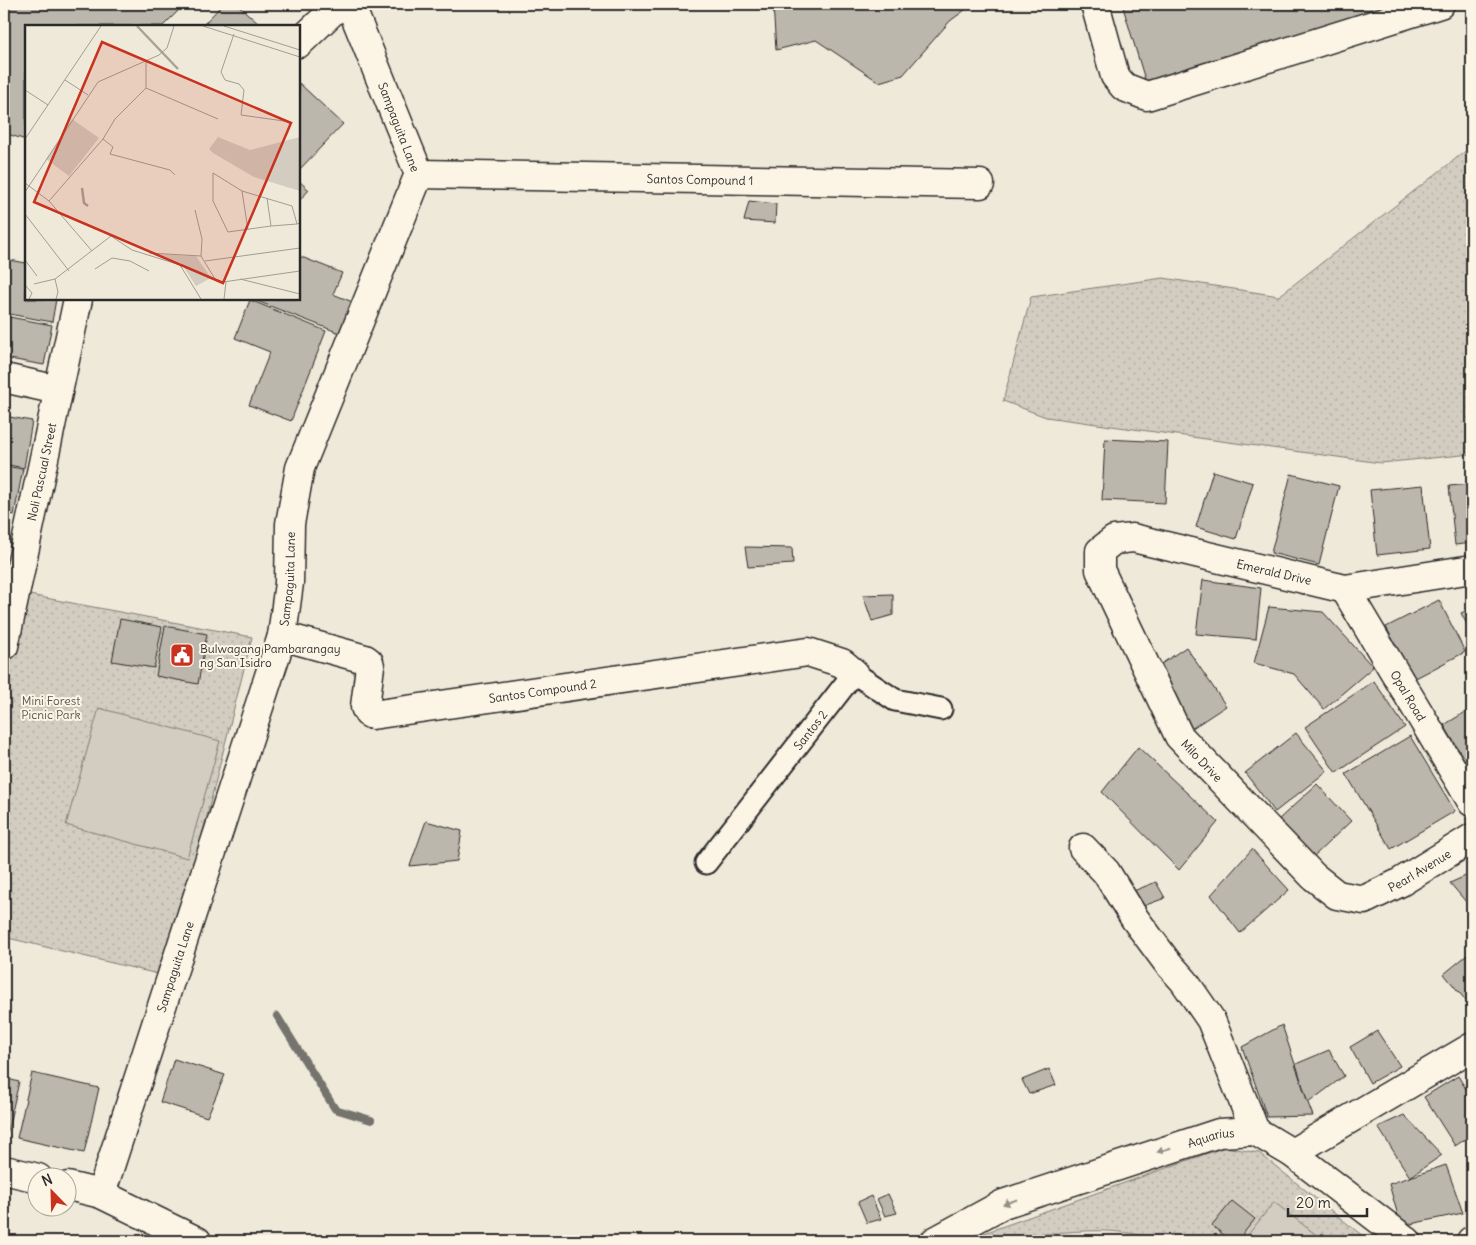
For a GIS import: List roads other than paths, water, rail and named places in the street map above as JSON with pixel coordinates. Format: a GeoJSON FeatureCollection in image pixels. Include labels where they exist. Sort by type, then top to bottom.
{"type":"FeatureCollection","features":[{"type":"Feature","properties":{"kind":"street"},"geometry":{"type":"LineString","coordinates":[[300,42],[340,4]]}},
{"type":"Feature","properties":{"kind":"street","name":"Sampaguita Lane"},"geometry":{"type":"LineString","coordinates":[[101,1194],[282,636],[289,583],[290,524],[300,468],[419,174],[350,4]]}},
{"type":"Feature","properties":{"kind":"street"},"geometry":{"type":"LineString","coordinates":[[1094,4],[1115,76],[1124,87],[1146,96],[1440,4]]}},
{"type":"Feature","properties":{"kind":"street","name":"Santos Compound 1"},"geometry":{"type":"LineString","coordinates":[[419,174],[980,184]]}},
{"type":"Feature","properties":{"kind":"street","name":"Noli Pascual Street"},"geometry":{"type":"LineString","coordinates":[[4,646],[78,300]]}},
{"type":"Feature","properties":{"kind":"street"},"geometry":{"type":"LineString","coordinates":[[4,378],[58,390]]}},
{"type":"Feature","properties":{"kind":"street","name":"Emerald Drive"},"geometry":{"type":"LineString","coordinates":[[1100,570],[1100,551],[1114,540],[1133,538],[1345,589],[1472,570]]}},
{"type":"Feature","properties":{"kind":"street","name":"Milo Drive"},"geometry":{"type":"LineString","coordinates":[[1100,570],[1179,736],[1313,876],[1337,895],[1364,900]]}},
{"type":"Feature","properties":{"kind":"street","name":"Opal Road"},"geometry":{"type":"LineString","coordinates":[[1345,589],[1472,802]]}},
{"type":"Feature","properties":{"kind":"street","name":"Santos Compound 2"},"geometry":{"type":"LineString","coordinates":[[282,636],[369,662],[365,707],[368,713],[372,715],[808,652],[842,663],[854,673]]}},
{"type":"Feature","properties":{"kind":"street"},"geometry":{"type":"LineString","coordinates":[[854,673],[895,700],[941,709]]}},
{"type":"Feature","properties":{"kind":"street","name":"Santos 2"},"geometry":{"type":"LineString","coordinates":[[706,863],[854,673]]}},
{"type":"Feature","properties":{"kind":"street","name":"Pearl Avenue"},"geometry":{"type":"LineString","coordinates":[[1364,900],[1399,883],[1472,838]]}},
{"type":"Feature","properties":{"kind":"street"},"geometry":{"type":"LineString","coordinates":[[1083,848],[1106,872],[1135,919],[1167,962],[1184,981],[1211,1020],[1255,1131],[1292,1153],[1407,1241]]}},
{"type":"Feature","properties":{"kind":"street"},"geometry":{"type":"LineString","coordinates":[[1292,1153],[1472,1047]]}},
{"type":"Feature","properties":{"kind":"street","name":"Aquarius"},"geometry":{"type":"LineString","coordinates":[[935,1241],[1003,1204],[1219,1132],[1255,1131]]}},
{"type":"Feature","properties":{"kind":"street"},"geometry":{"type":"LineString","coordinates":[[4,1170],[28,1176]]}},
{"type":"Feature","properties":{"kind":"street"},"geometry":{"type":"LineString","coordinates":[[78,1188],[101,1194],[197,1241]]}},
{"type":"Feature","properties":{"kind":"waterway"},"geometry":{"type":"LineString","coordinates":[[277,1016],[335,1109],[371,1120]]}},
{"type":"Feature","properties":{"kind":"place","name":"Bulwagang Pambarangay ng San Isidro"},"geometry":{"type":"Point","coordinates":[182,655]}},
{"type":"Feature","properties":{"kind":"park label","name":"Mini Forest Picnic Park"},"geometry":{"type":"Point","coordinates":[51,707]}}]}
